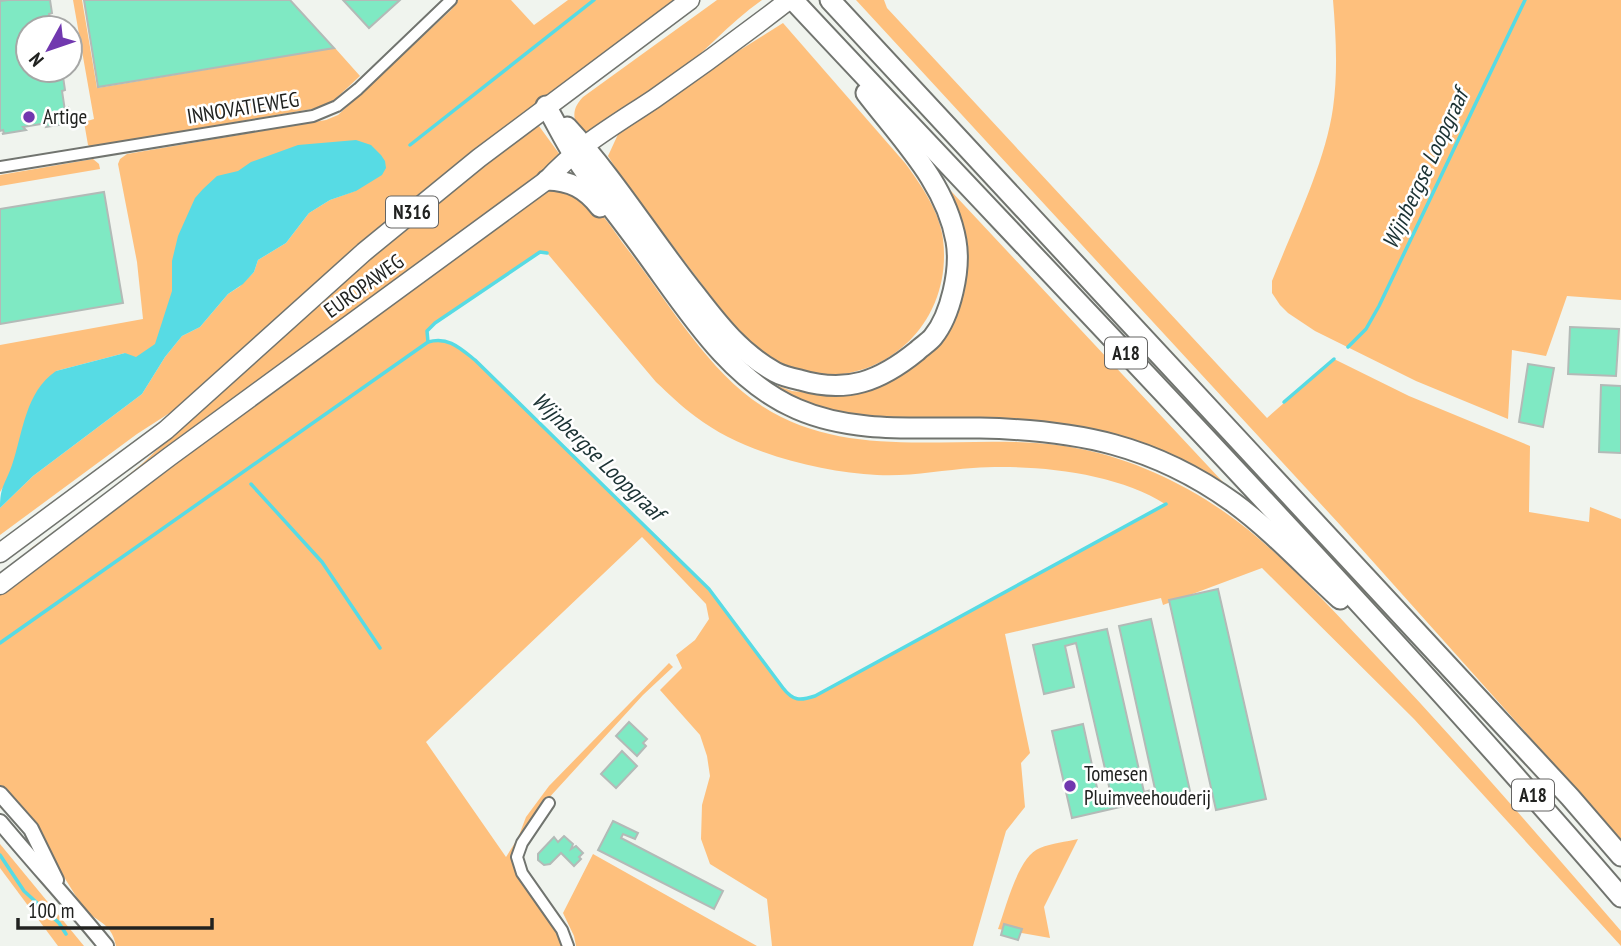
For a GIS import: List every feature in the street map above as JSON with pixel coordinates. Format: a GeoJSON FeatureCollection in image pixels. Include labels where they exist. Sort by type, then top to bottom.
{"type":"FeatureCollection","features":[{"type":"Feature","properties":{"kind":"highway","name":"A18"},"geometry":{"type":"LineString","coordinates":[[830,0],[1570,797],[1621,856]]}},
{"type":"Feature","properties":{"kind":"highway","name":"A18"},"geometry":{"type":"LineString","coordinates":[[547,106],[721,326],[748,355],[778,374],[823,387],[868,381],[902,363],[933,337],[950,305],[957,264],[956,242],[947,208],[932,179],[796,4]]}},
{"type":"Feature","properties":{"kind":"highway","name":"A18"},"geometry":{"type":"LineString","coordinates":[[796,4],[1193,423],[1444,695],[1621,897]]}},
{"type":"Feature","properties":{"kind":"highway","name":"A18"},"geometry":{"type":"LineString","coordinates":[[580,151],[634,238],[696,322],[753,382],[778,400],[798,410],[836,421],[872,427],[1036,430],[1071,434],[1099,440],[1166,463],[1235,504],[1444,695]]}},
{"type":"Feature","properties":{"kind":"highway","name":"A18"},"geometry":{"type":"LineString","coordinates":[[547,180],[564,180],[587,191],[613,223],[634,238]]}},
{"type":"Feature","properties":{"kind":"main road","name":"EUROPAWEG"},"geometry":{"type":"LineString","coordinates":[[0,553],[166,430],[364,251],[547,106],[690,0]]}},
{"type":"Feature","properties":{"kind":"main road","name":"EUROPAWEG"},"geometry":{"type":"LineString","coordinates":[[0,585],[169,457],[547,180],[580,151],[759,23],[796,4]]}},
{"type":"Feature","properties":{"kind":"street","name":"INNOVATIEWEG"},"geometry":{"type":"LineString","coordinates":[[0,167],[313,116],[337,106],[358,89],[451,0]]}},
{"type":"Feature","properties":{"kind":"street"},"geometry":{"type":"LineString","coordinates":[[0,794],[31,829],[62,891]]}},
{"type":"Feature","properties":{"kind":"street"},"geometry":{"type":"LineString","coordinates":[[549,803],[522,842],[517,857],[522,873],[562,930],[568,946]]}},
{"type":"Feature","properties":{"kind":"street"},"geometry":{"type":"LineString","coordinates":[[0,822],[62,891],[106,946]]}},
{"type":"Feature","properties":{"kind":"shaded area"},"geometry":{"type":"Polygon","coordinates":[[[73,0],[82,0],[97,88],[335,48],[360,76],[330,104],[323,107],[91,147],[88,145],[84,122],[94,119],[84,62],[84,14],[75,14],[73,0]]]}},
{"type":"Feature","properties":{"kind":"shaded area"},"geometry":{"type":"Polygon","coordinates":[[[458,0],[511,0],[534,25],[568,0],[677,0],[555,89],[461,163],[291,306],[182,405],[137,434],[0,535],[0,508],[33,476],[142,394],[182,336],[200,327],[228,294],[254,272],[258,260],[286,243],[309,213],[330,200],[355,191],[385,161],[181,300],[144,373],[125,353],[56,371],[26,452],[0,492],[0,345],[143,319],[137,262],[118,164],[120,159],[127,154],[326,120],[338,115],[451,10],[458,0]]]}},
{"type":"Feature","properties":{"kind":"shaded area"},"geometry":{"type":"Polygon","coordinates":[[[717,0],[762,0],[659,88],[587,134],[578,126],[574,117],[576,107],[583,97],[717,0]]]}},
{"type":"Feature","properties":{"kind":"shaded area"},"geometry":{"type":"Polygon","coordinates":[[[856,0],[884,0],[887,8],[1267,418],[1334,359],[1409,396],[1530,446],[1529,512],[1589,522],[1590,507],[1621,519],[1621,839],[1342,527],[856,0]]]}},
{"type":"Feature","properties":{"kind":"shaded area"},"geometry":{"type":"Polygon","coordinates":[[[1333,0],[1621,0],[1621,300],[1567,296],[1546,356],[1512,350],[1508,419],[1416,381],[1315,331],[1288,313],[1272,293],[1272,281],[1307,196],[1329,129],[1336,68],[1333,0]]]}},
{"type":"Feature","properties":{"kind":"shaded area"},"geometry":{"type":"Polygon","coordinates":[[[783,23],[905,163],[934,209],[943,239],[943,271],[936,301],[922,326],[902,347],[878,363],[851,373],[821,375],[789,370],[755,349],[738,332],[623,180],[608,156],[620,130],[689,82],[783,23]]]}},
{"type":"Feature","properties":{"kind":"shaded area"},"geometry":{"type":"Polygon","coordinates":[[[539,126],[563,159],[33,552],[30,549],[143,463],[261,351],[441,197],[521,136],[539,126]]]}},
{"type":"Feature","properties":{"kind":"shaded area"},"geometry":{"type":"Polygon","coordinates":[[[93,159],[100,169],[0,186],[0,175],[93,159]]]}},
{"type":"Feature","properties":{"kind":"shaded area"},"geometry":{"type":"Polygon","coordinates":[[[936,175],[1250,511],[1142,449],[826,413],[759,379],[792,391],[820,394],[840,393],[894,376],[960,288],[936,175]]]}},
{"type":"Feature","properties":{"kind":"shaded area"},"geometry":{"type":"Polygon","coordinates":[[[568,189],[590,203],[604,217],[688,332],[723,373],[762,406],[799,425],[837,436],[877,441],[1041,443],[1081,449],[1155,473],[1190,490],[1223,511],[1296,573],[1428,712],[1621,931],[1621,946],[1414,719],[1262,568],[1163,605],[1161,598],[1005,634],[1030,753],[1021,763],[1025,807],[1006,831],[973,946],[772,946],[767,899],[710,864],[701,839],[702,805],[710,776],[707,756],[700,735],[660,690],[682,668],[676,655],[695,640],[709,619],[706,604],[642,537],[426,742],[506,857],[518,838],[526,817],[549,786],[669,663],[673,667],[643,695],[536,812],[519,841],[519,866],[566,946],[116,946],[106,926],[82,906],[33,827],[0,785],[0,594],[537,197],[552,190],[568,189]],[[540,253],[435,323],[427,331],[428,341],[448,342],[475,360],[709,589],[783,688],[794,698],[815,696],[1165,504],[1122,484],[1072,472],[996,467],[901,475],[855,473],[807,465],[736,441],[691,413],[656,382],[547,253],[540,253]]]}},
{"type":"Feature","properties":{"kind":"shaded area"},"geometry":{"type":"Polygon","coordinates":[[[1078,839],[1044,907],[1050,938],[998,929],[1019,872],[1032,853],[1045,846],[1078,839]]]}},
{"type":"Feature","properties":{"kind":"shaded area"},"geometry":{"type":"Polygon","coordinates":[[[0,844],[84,946],[58,946],[0,868],[0,844]]]}},
{"type":"Feature","properties":{"kind":"shaded area"},"geometry":{"type":"Polygon","coordinates":[[[593,854],[757,946],[576,946],[563,913],[593,854]]]}},
{"type":"Feature","properties":{"kind":"water"},"geometry":{"type":"Polygon","coordinates":[[[356,140],[371,145],[381,155],[386,168],[382,175],[356,191],[330,200],[309,213],[286,243],[258,260],[254,272],[228,294],[200,327],[182,336],[142,394],[33,476],[0,508],[2,490],[26,414],[46,380],[56,371],[125,353],[136,357],[155,344],[172,291],[172,261],[178,236],[195,198],[203,189],[217,176],[238,171],[251,162],[298,145],[356,140]]]}},
{"type":"Feature","properties":{"kind":"building"},"geometry":{"type":"Polygon","coordinates":[[[50,0],[52,13],[14,14],[14,84],[64,84],[65,90],[62,91],[65,111],[68,108],[71,123],[46,127],[47,123],[2,134],[3,130],[0,131],[0,1],[50,0]]]}},
{"type":"Feature","properties":{"kind":"building"},"geometry":{"type":"Polygon","coordinates":[[[84,0],[290,0],[334,48],[98,87],[84,0]]]}},
{"type":"Feature","properties":{"kind":"building"},"geometry":{"type":"Polygon","coordinates":[[[343,0],[400,0],[369,28],[343,0]]]}},
{"type":"Feature","properties":{"kind":"building"},"geometry":{"type":"Polygon","coordinates":[[[104,192],[123,303],[0,324],[0,209],[104,192]]]}},
{"type":"Feature","properties":{"kind":"building"},"geometry":{"type":"Polygon","coordinates":[[[1570,327],[1619,329],[1616,376],[1568,374],[1570,327]]]}},
{"type":"Feature","properties":{"kind":"building"},"geometry":{"type":"Polygon","coordinates":[[[1528,364],[1554,368],[1543,427],[1519,422],[1528,364]]]}},
{"type":"Feature","properties":{"kind":"building"},"geometry":{"type":"Polygon","coordinates":[[[1601,385],[1621,386],[1621,453],[1599,452],[1601,385]]]}},
{"type":"Feature","properties":{"kind":"building"},"geometry":{"type":"Polygon","coordinates":[[[1218,589],[1266,799],[1216,810],[1169,600],[1218,589]]]}},
{"type":"Feature","properties":{"kind":"building"},"geometry":{"type":"Polygon","coordinates":[[[1151,619],[1190,791],[1072,818],[1052,731],[1083,724],[1099,797],[1111,795],[1076,643],[1065,646],[1074,687],[1044,694],[1033,645],[1107,629],[1144,792],[1155,789],[1119,626],[1151,619]]]}},
{"type":"Feature","properties":{"kind":"building"},"geometry":{"type":"Polygon","coordinates":[[[629,722],[647,739],[643,743],[646,746],[637,756],[616,736],[629,722]]]}},
{"type":"Feature","properties":{"kind":"building"},"geometry":{"type":"Polygon","coordinates":[[[622,751],[637,766],[616,788],[601,774],[622,751]]]}},
{"type":"Feature","properties":{"kind":"building"},"geometry":{"type":"Polygon","coordinates":[[[613,821],[638,833],[635,839],[623,834],[621,838],[723,891],[714,909],[598,850],[613,821]]]}},
{"type":"Feature","properties":{"kind":"building"},"geometry":{"type":"Polygon","coordinates":[[[564,836],[573,844],[571,849],[576,846],[583,853],[574,866],[561,853],[550,864],[544,865],[538,860],[538,854],[554,837],[558,842],[564,836]]]}},
{"type":"Feature","properties":{"kind":"building"},"geometry":{"type":"Polygon","coordinates":[[[1004,924],[1022,929],[1018,940],[1001,935],[1004,924]]]}},
{"type":"Feature","properties":{"kind":"waterway"},"geometry":{"type":"LineString","coordinates":[[410,145],[594,0]]}},
{"type":"Feature","properties":{"kind":"waterway","name":"Wijnbergse Loopgraaf"},"geometry":{"type":"LineString","coordinates":[[1348,347],[1366,329],[1379,306],[1525,0]]}},
{"type":"Feature","properties":{"kind":"waterway"},"geometry":{"type":"LineString","coordinates":[[428,342],[427,331],[435,323],[540,252],[547,253]]}},
{"type":"Feature","properties":{"kind":"waterway","name":"Wijnbergse Loopgraaf"},"geometry":{"type":"LineString","coordinates":[[0,643],[428,342],[435,341],[453,344],[475,360],[709,589],[783,688],[797,699],[815,696],[1166,504]]}},
{"type":"Feature","properties":{"kind":"waterway","name":"Wijnbergse Loopgraaf"},"geometry":{"type":"LineString","coordinates":[[1284,402],[1334,359]]}},
{"type":"Feature","properties":{"kind":"waterway"},"geometry":{"type":"LineString","coordinates":[[251,484],[322,562],[380,648]]}},
{"type":"Feature","properties":{"kind":"waterway"},"geometry":{"type":"LineString","coordinates":[[0,855],[24,891],[59,923],[66,934]]}},
{"type":"Feature","properties":{"kind":"place","name":"Artige"},"geometry":{"type":"Point","coordinates":[29,117]}},
{"type":"Feature","properties":{"kind":"place","name":"Tomesen Pluimveehouderij"},"geometry":{"type":"Point","coordinates":[1070,786]}}]}
